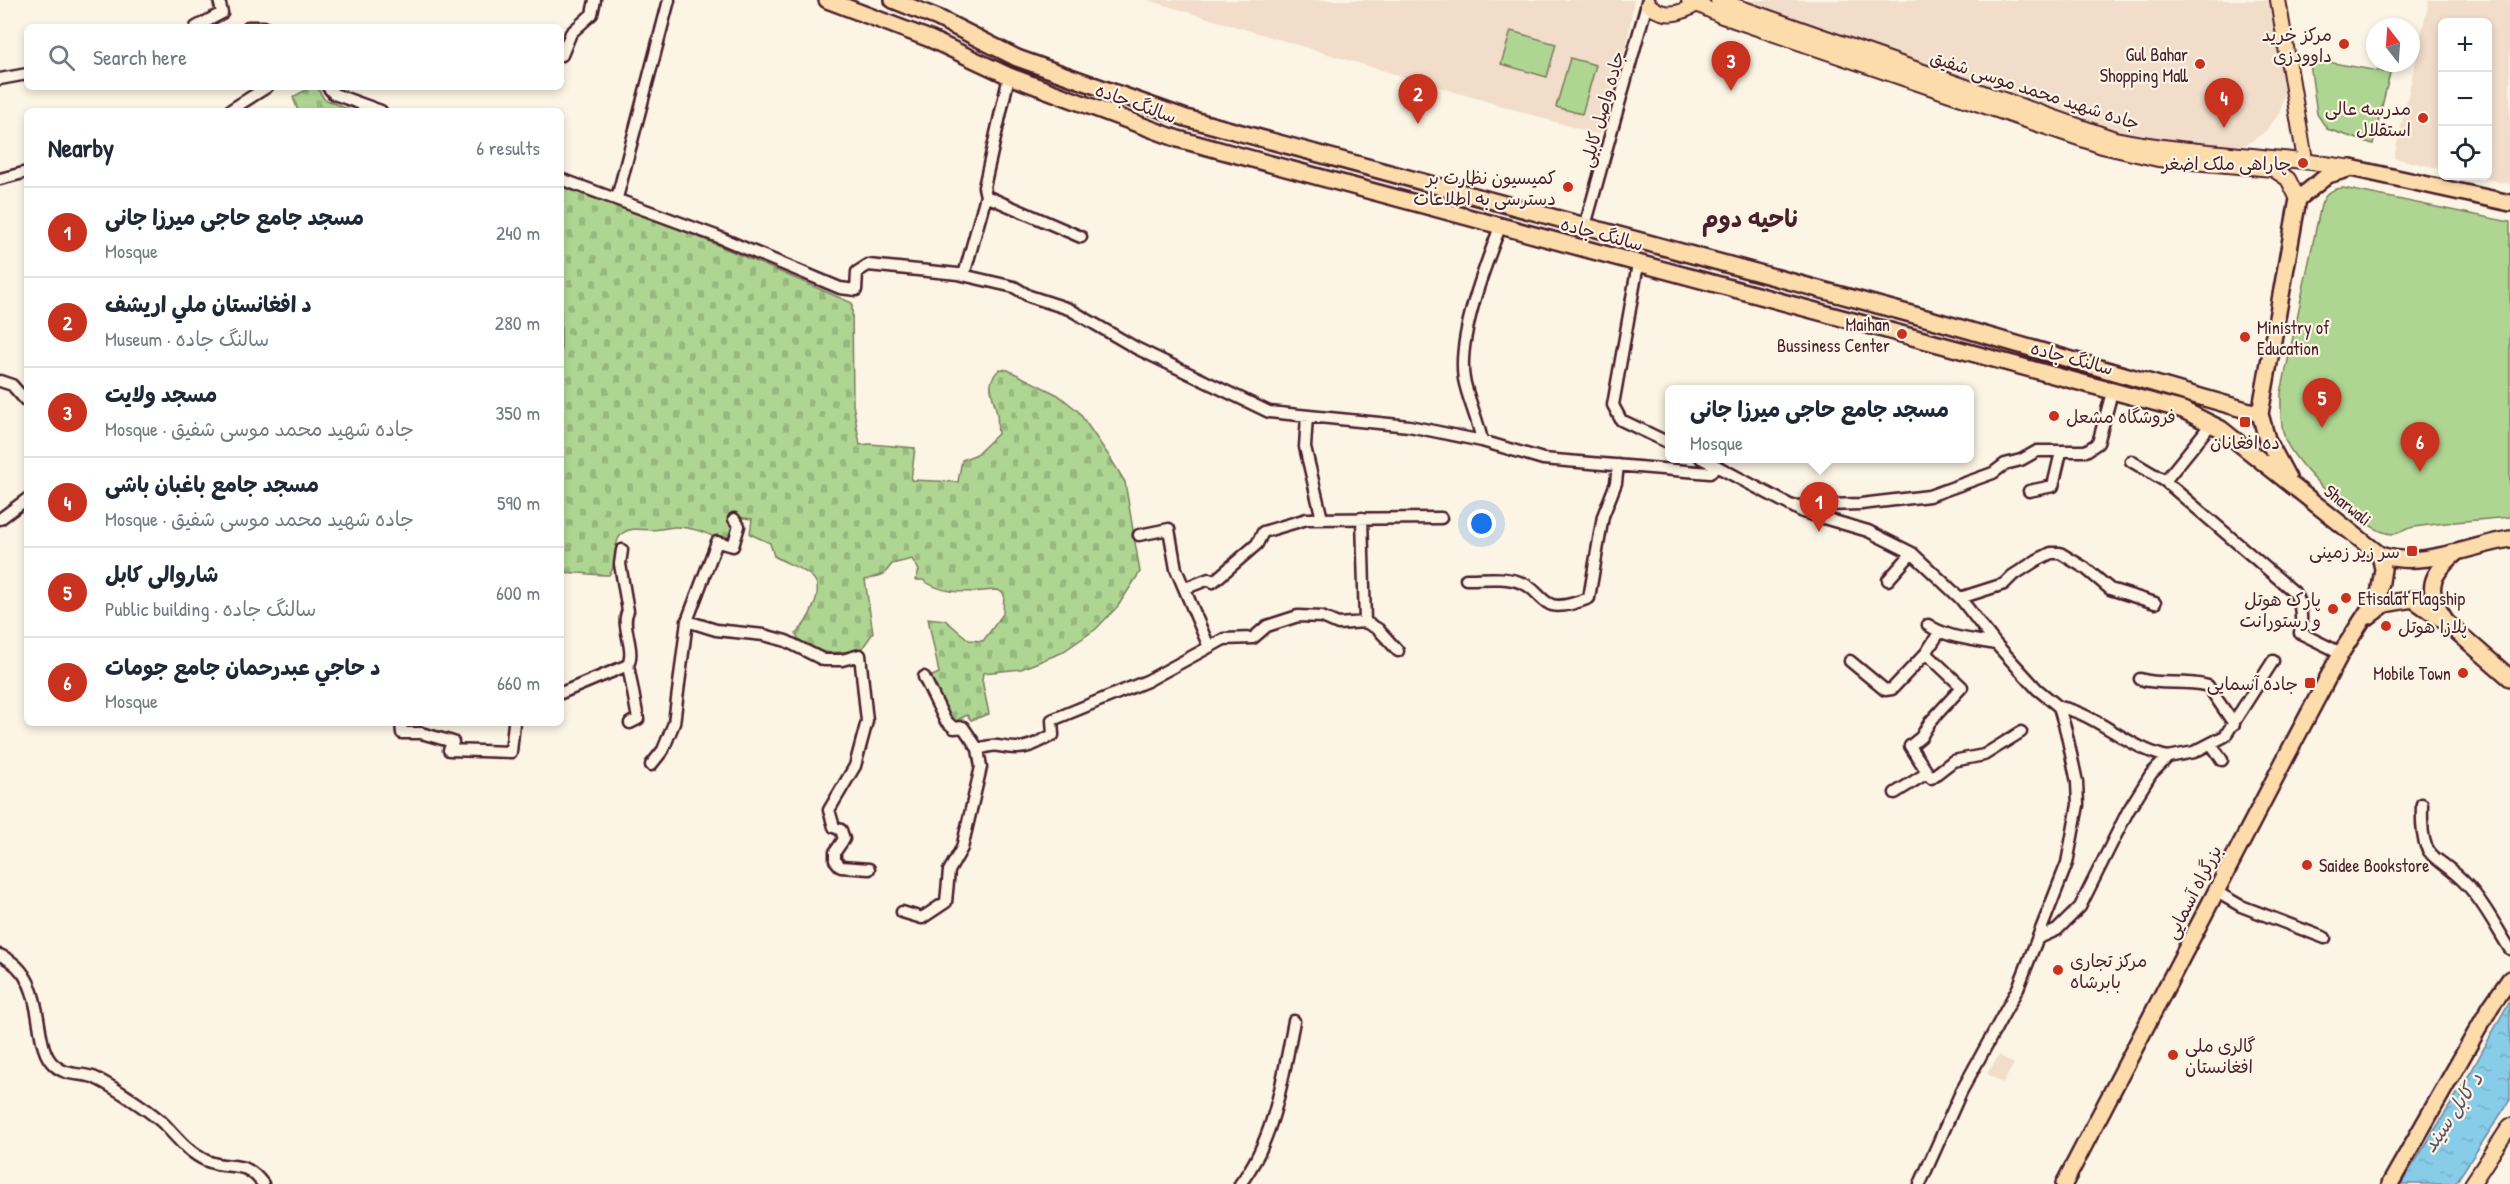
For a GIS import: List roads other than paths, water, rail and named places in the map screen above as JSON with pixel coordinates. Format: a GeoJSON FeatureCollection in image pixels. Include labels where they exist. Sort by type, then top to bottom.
{"type":"FeatureCollection","features":[{"type":"Feature","properties":{"kind":"highway","name":"سالنگ جاده"},"geometry":{"type":"LineString","coordinates":[[827,0],[930,39],[1009,76],[1178,139],[1784,305],[2113,389],[2183,410],[2212,423],[2292,486]]}},
{"type":"Feature","properties":{"kind":"highway","name":"سالنگ جاده"},"geometry":{"type":"LineString","coordinates":[[893,0],[938,18],[1028,62],[1186,118],[2076,359],[2260,414]]}},
{"type":"Feature","properties":{"kind":"highway"},"geometry":{"type":"LineString","coordinates":[[1333,182],[1339,159]]}},
{"type":"Feature","properties":{"kind":"highway"},"geometry":{"type":"LineString","coordinates":[[2292,486],[2267,439],[2260,414],[2298,200],[2328,175],[2352,168],[2510,202]]}},
{"type":"Feature","properties":{"kind":"highway","name":"Sharwali"},"geometry":{"type":"LineString","coordinates":[[2292,486],[2380,555]]}},
{"type":"Feature","properties":{"kind":"highway"},"geometry":{"type":"LineString","coordinates":[[2363,621],[2379,594],[2383,569],[2380,555],[2406,560],[2510,539]]}},
{"type":"Feature","properties":{"kind":"highway"},"geometry":{"type":"LineString","coordinates":[[2447,623],[2434,602],[2431,592],[2435,576],[2443,564],[2458,551]]}},
{"type":"Feature","properties":{"kind":"highway"},"geometry":{"type":"LineString","coordinates":[[2363,621],[2385,604],[2413,599],[2447,623],[2510,678]]}},
{"type":"Feature","properties":{"kind":"highway","name":"بزرگراه آسمایی"},"geometry":{"type":"LineString","coordinates":[[2068,1181],[2215,891],[2341,653],[2363,621]]}},
{"type":"Feature","properties":{"kind":"highway"},"geometry":{"type":"LineString","coordinates":[[2390,1184],[2471,1040],[2510,979]]}},
{"type":"Feature","properties":{"kind":"main road","name":"جاده شهید محمد موسی شفیق"},"geometry":{"type":"LineString","coordinates":[[1718,0],[2115,139],[2145,145],[2305,160],[2352,168]]}},
{"type":"Feature","properties":{"kind":"main road"},"geometry":{"type":"LineString","coordinates":[[2278,0],[2305,160]]}},
{"type":"Feature","properties":{"kind":"main road"},"geometry":{"type":"LineString","coordinates":[[1648,2],[1655,11],[1672,15],[1692,3]]}},
{"type":"Feature","properties":{"kind":"main road","name":"جاده شهید محمد موسی شفیق"},"geometry":{"type":"LineString","coordinates":[[1692,3],[2102,146],[2158,159],[2273,169],[2288,179],[2298,200]]}},
{"type":"Feature","properties":{"kind":"main road"},"geometry":{"type":"LineString","coordinates":[[2472,1184],[2510,1126]]}},
{"type":"Feature","properties":{"kind":"street"},"geometry":{"type":"LineString","coordinates":[[202,24],[222,13],[219,0]]}},
{"type":"Feature","properties":{"kind":"street"},"geometry":{"type":"LineString","coordinates":[[564,50],[571,33],[592,15],[595,0]]}},
{"type":"Feature","properties":{"kind":"street"},"geometry":{"type":"LineString","coordinates":[[617,198],[669,0]]}},
{"type":"Feature","properties":{"kind":"street","name":"جاده واصل کابلی"},"geometry":{"type":"LineString","coordinates":[[1585,226],[1648,2]]}},
{"type":"Feature","properties":{"kind":"street"},"geometry":{"type":"LineString","coordinates":[[0,79],[24,75]]}},
{"type":"Feature","properties":{"kind":"street"},"geometry":{"type":"LineString","coordinates":[[564,180],[617,198],[840,288],[856,290],[857,272],[868,265],[964,275],[986,196],[984,187],[1009,76]]}},
{"type":"Feature","properties":{"kind":"street"},"geometry":{"type":"LineString","coordinates":[[244,107],[264,90]]}},
{"type":"Feature","properties":{"kind":"street"},"geometry":{"type":"LineString","coordinates":[[331,90],[373,108]]}},
{"type":"Feature","properties":{"kind":"street"},"geometry":{"type":"LineString","coordinates":[[0,179],[24,174]]}},
{"type":"Feature","properties":{"kind":"street"},"geometry":{"type":"LineString","coordinates":[[986,196],[1081,237]]}},
{"type":"Feature","properties":{"kind":"street"},"geometry":{"type":"LineString","coordinates":[[1482,441],[1478,419],[1464,377],[1465,344],[1476,294],[1500,227]]}},
{"type":"Feature","properties":{"kind":"street"},"geometry":{"type":"LineString","coordinates":[[1638,264],[1612,405],[1621,420],[1665,441]]}},
{"type":"Feature","properties":{"kind":"street"},"geometry":{"type":"LineString","coordinates":[[958,274],[1014,287],[1029,296],[1069,309],[1136,348],[1269,412],[1409,426],[1482,441],[1543,459],[1710,473],[1718,466]]}},
{"type":"Feature","properties":{"kind":"street"},"geometry":{"type":"LineString","coordinates":[[0,381],[12,385],[24,399]]}},
{"type":"Feature","properties":{"kind":"street"},"geometry":{"type":"LineString","coordinates":[[1791,506],[1861,504],[1929,496],[1993,472],[2005,464],[2022,460],[2037,451],[2086,451],[2095,446],[2109,411],[2113,389]]}},
{"type":"Feature","properties":{"kind":"street"},"geometry":{"type":"LineString","coordinates":[[1307,416],[1305,447],[1322,519]]}},
{"type":"Feature","properties":{"kind":"street"},"geometry":{"type":"LineString","coordinates":[[2165,480],[2212,423]]}},
{"type":"Feature","properties":{"kind":"street"},"geometry":{"type":"LineString","coordinates":[[2029,491],[2053,486],[2061,452]]}},
{"type":"Feature","properties":{"kind":"street"},"geometry":{"type":"LineString","coordinates":[[2131,460],[2165,480],[2294,592],[2300,602],[2302,619],[2300,633],[2341,653]]}},
{"type":"Feature","properties":{"kind":"street"},"geometry":{"type":"LineString","coordinates":[[1711,463],[1791,506],[1823,519],[1868,531],[1912,553],[1960,598],[1996,644],[2037,689],[2059,707],[2076,710],[2133,745],[2168,757],[2194,752],[2212,745],[2225,736],[2234,724],[2273,661]]}},
{"type":"Feature","properties":{"kind":"street"},"geometry":{"type":"LineString","coordinates":[[1466,579],[1501,579],[1520,582],[1533,588],[1546,603],[1553,605],[1588,598],[1603,516],[1616,483],[1618,465]]}},
{"type":"Feature","properties":{"kind":"street"},"geometry":{"type":"LineString","coordinates":[[0,519],[24,501]]}},
{"type":"Feature","properties":{"kind":"street"},"geometry":{"type":"LineString","coordinates":[[1362,518],[1365,622]]}},
{"type":"Feature","properties":{"kind":"street"},"geometry":{"type":"LineString","coordinates":[[1186,588],[1209,579],[1213,582],[1257,544],[1263,532],[1307,519],[1441,518]]}},
{"type":"Feature","properties":{"kind":"street"},"geometry":{"type":"LineString","coordinates":[[651,765],[663,750],[674,723],[687,621],[717,542],[733,546],[739,526],[734,519]]}},
{"type":"Feature","properties":{"kind":"street"},"geometry":{"type":"LineString","coordinates":[[1139,535],[1169,529],[1176,569],[1186,588],[1209,647]]}},
{"type":"Feature","properties":{"kind":"street"},"geometry":{"type":"LineString","coordinates":[[622,550],[620,564],[628,610],[625,616],[630,639],[628,665],[638,719],[630,723]]}},
{"type":"Feature","properties":{"kind":"street"},"geometry":{"type":"LineString","coordinates":[[1888,580],[1912,553]]}},
{"type":"Feature","properties":{"kind":"street"},"geometry":{"type":"LineString","coordinates":[[1960,598],[2004,584],[2037,560],[2051,553],[2060,553],[2085,568],[2110,589],[2155,603]]}},
{"type":"Feature","properties":{"kind":"street"},"geometry":{"type":"LineString","coordinates":[[978,749],[996,743],[1018,749],[1034,744],[1053,735],[1052,720],[1147,681],[1224,639],[1253,638],[1268,626],[1298,616],[1322,616],[1338,624],[1365,622],[1378,629],[1398,651]]}},
{"type":"Feature","properties":{"kind":"street"},"geometry":{"type":"LineString","coordinates":[[687,621],[717,630],[764,635],[786,641],[824,660],[842,660],[860,655],[867,721],[855,766],[829,810],[834,827],[841,830],[844,839],[835,852],[835,860],[841,867],[869,869]]}},
{"type":"Feature","properties":{"kind":"street"},"geometry":{"type":"LineString","coordinates":[[1928,625],[1939,633],[1996,644]]}},
{"type":"Feature","properties":{"kind":"street"},"geometry":{"type":"LineString","coordinates":[[1850,661],[1888,690],[1892,689],[1926,653],[1939,633]]}},
{"type":"Feature","properties":{"kind":"street"},"geometry":{"type":"LineString","coordinates":[[1926,653],[1962,687],[1930,722],[1921,737],[1910,746],[1927,773],[1933,778],[1953,760],[1984,755],[2021,732]]}},
{"type":"Feature","properties":{"kind":"street"},"geometry":{"type":"LineString","coordinates":[[564,692],[628,665]]}},
{"type":"Feature","properties":{"kind":"street"},"geometry":{"type":"LineString","coordinates":[[902,912],[922,918],[946,902],[948,872],[962,848],[981,767],[978,749],[963,727],[954,728],[945,720],[924,677]]}},
{"type":"Feature","properties":{"kind":"street"},"geometry":{"type":"LineString","coordinates":[[2140,679],[2158,684],[2186,680],[2208,686],[2234,724]]}},
{"type":"Feature","properties":{"kind":"street"},"geometry":{"type":"LineString","coordinates":[[1920,1184],[1961,1092],[2018,988],[2067,862],[2078,805],[2077,782],[2059,707]]}},
{"type":"Feature","properties":{"kind":"street"},"geometry":{"type":"LineString","coordinates":[[401,726],[402,733],[421,733],[453,742],[449,750],[511,752],[514,726]]}},
{"type":"Feature","properties":{"kind":"street"},"geometry":{"type":"LineString","coordinates":[[2212,745],[2222,760]]}},
{"type":"Feature","properties":{"kind":"street"},"geometry":{"type":"LineString","coordinates":[[2039,938],[2057,930],[2080,907],[2128,811],[2151,774],[2168,757]]}},
{"type":"Feature","properties":{"kind":"street"},"geometry":{"type":"LineString","coordinates":[[1895,793],[1927,773]]}},
{"type":"Feature","properties":{"kind":"street"},"geometry":{"type":"LineString","coordinates":[[2422,804],[2421,832],[2428,854],[2469,886],[2510,949]]}},
{"type":"Feature","properties":{"kind":"street"},"geometry":{"type":"LineString","coordinates":[[2215,891],[2241,906],[2325,938]]}},
{"type":"Feature","properties":{"kind":"street"},"geometry":{"type":"LineString","coordinates":[[0,955],[21,970],[37,1002],[45,1050],[53,1064],[67,1073],[93,1078],[124,1095],[163,1124],[190,1152],[208,1162],[240,1166],[254,1172],[262,1184]]}},
{"type":"Feature","properties":{"kind":"street"},"geometry":{"type":"LineString","coordinates":[[1240,1184],[1248,1173],[1276,1110],[1294,1021]]}},
{"type":"Feature","properties":{"kind":"water","name":"د کابل سيند"},"geometry":{"type":"Polygon","coordinates":[[[2510,1000],[2510,1100],[2455,1184],[2401,1184],[2472,1070],[2510,1000]]]}},
{"type":"Feature","properties":{"kind":"place","name":"مرکز خرید داوودزی"},"geometry":{"type":"Point","coordinates":[2344,44]}},
{"type":"Feature","properties":{"kind":"place","name":"Gul Bahar Shopping Mall"},"geometry":{"type":"Point","coordinates":[2200,64]}},
{"type":"Feature","properties":{"kind":"place","name":"مسجد ولایت"},"geometry":{"type":"Point","coordinates":[1731,91]}},
{"type":"Feature","properties":{"kind":"place","name":"مدرسه عالی استقلال"},"geometry":{"type":"Point","coordinates":[2423,118]}},
{"type":"Feature","properties":{"kind":"place","name":"د افغانستان ملي اریشف"},"geometry":{"type":"Point","coordinates":[1418,124]}},
{"type":"Feature","properties":{"kind":"place","name":"مسجد جامع باغبان باشی"},"geometry":{"type":"Point","coordinates":[2224,128]}},
{"type":"Feature","properties":{"kind":"place","name":"چاراهی ملک اضغر"},"geometry":{"type":"Point","coordinates":[2303,163]}},
{"type":"Feature","properties":{"kind":"place","name":"کمیسیون نظارت بر دسترسی به اطلاعات"},"geometry":{"type":"Point","coordinates":[1568,187]}},
{"type":"Feature","properties":{"kind":"place","name":"Maihan Bussiness Center"},"geometry":{"type":"Point","coordinates":[1902,334]}},
{"type":"Feature","properties":{"kind":"place","name":"Ministry of Education"},"geometry":{"type":"Point","coordinates":[2245,337]}},
{"type":"Feature","properties":{"kind":"place","name":"فروشگاه مشعل"},"geometry":{"type":"Point","coordinates":[2054,416]}},
{"type":"Feature","properties":{"kind":"place","name":"ده افغانان"},"geometry":{"type":"Point","coordinates":[2245,422]}},
{"type":"Feature","properties":{"kind":"place","name":"شاروالی کابل"},"geometry":{"type":"Point","coordinates":[2322,428]}},
{"type":"Feature","properties":{"kind":"place","name":"د حاجي عبدرحمان جامع جومات"},"geometry":{"type":"Point","coordinates":[2420,472]}},
{"type":"Feature","properties":{"kind":"place","name":"مسجد جامع حاجی میرزا جانی"},"geometry":{"type":"Point","coordinates":[1819,532]}},
{"type":"Feature","properties":{"kind":"place","name":"سر زیر زمینی"},"geometry":{"type":"Point","coordinates":[2412,551]}},
{"type":"Feature","properties":{"kind":"place","name":"Etisalat Flagship"},"geometry":{"type":"Point","coordinates":[2346,598]}},
{"type":"Feature","properties":{"kind":"place","name":"پارک هوتل و رستورانت"},"geometry":{"type":"Point","coordinates":[2333,609]}},
{"type":"Feature","properties":{"kind":"place","name":"پلازا هوتل"},"geometry":{"type":"Point","coordinates":[2386,626]}},
{"type":"Feature","properties":{"kind":"place","name":"Mobile Town"},"geometry":{"type":"Point","coordinates":[2463,673]}},
{"type":"Feature","properties":{"kind":"place","name":"جاده آسمایی"},"geometry":{"type":"Point","coordinates":[2310,683]}},
{"type":"Feature","properties":{"kind":"place","name":"Saidee Bookstore"},"geometry":{"type":"Point","coordinates":[2307,865]}},
{"type":"Feature","properties":{"kind":"place","name":"مرکز تجاری بابرشاه"},"geometry":{"type":"Point","coordinates":[2058,970]}},
{"type":"Feature","properties":{"kind":"place","name":"گالری ملی افغانستان"},"geometry":{"type":"Point","coordinates":[2173,1055]}},
{"type":"Feature","properties":{"kind":"district","name":"ناحیه دوم"},"geometry":{"type":"Point","coordinates":[1750,218]}}]}
